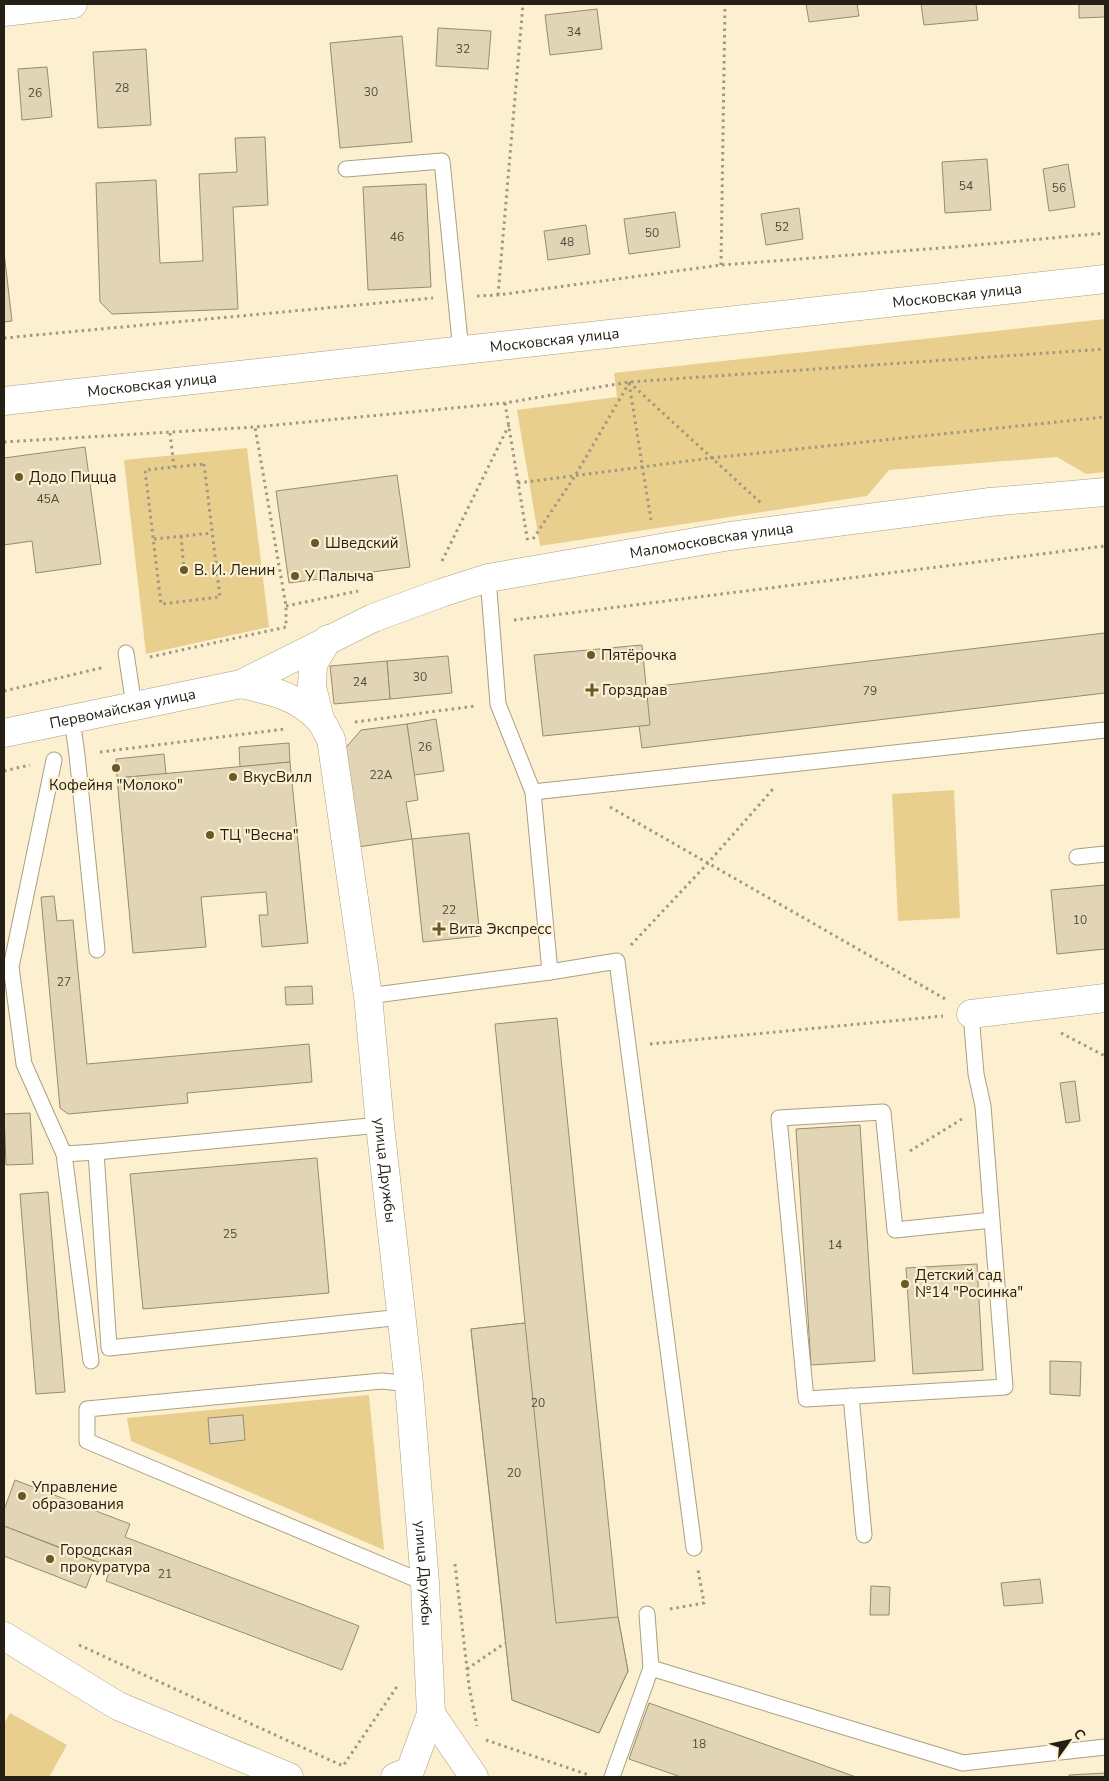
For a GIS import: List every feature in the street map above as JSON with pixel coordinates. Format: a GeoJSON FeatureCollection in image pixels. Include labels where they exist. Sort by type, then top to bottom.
{"type":"FeatureCollection","features":[{"type":"Feature","properties":{"kind":"street"},"geometry":{"type":"LineString","coordinates":[[4,12],[73,4]]}},
{"type":"Feature","properties":{"kind":"street","name":"Московская улица"},"geometry":{"type":"LineString","coordinates":[[4,401],[1105,279]]}},
{"type":"Feature","properties":{"kind":"street","name":"Маломосковская улица"},"geometry":{"type":"LineString","coordinates":[[328,639],[373,618],[488,578],[730,536],[990,502],[1105,492]]}},
{"type":"Feature","properties":{"kind":"street"},"geometry":{"type":"LineString","coordinates":[[241,684],[328,639]]}},
{"type":"Feature","properties":{"kind":"street"},"geometry":{"type":"LineString","coordinates":[[320,719],[312,687],[313,664],[328,639]]}},
{"type":"Feature","properties":{"kind":"street","name":"Первомайская улица"},"geometry":{"type":"LineString","coordinates":[[4,733],[241,684]]}},
{"type":"Feature","properties":{"kind":"street","name":"улица Дружбы"},"geometry":{"type":"LineString","coordinates":[[241,684],[281,693],[301,705],[320,719],[330,739],[368,996],[380,1125],[409,1384],[425,1583],[431,1714],[410,1771],[395,1777]]}},
{"type":"Feature","properties":{"kind":"street"},"geometry":{"type":"LineString","coordinates":[[971,1014],[1105,998]]}},
{"type":"Feature","properties":{"kind":"street"},"geometry":{"type":"LineString","coordinates":[[4,1636],[118,1706],[289,1777]]}},
{"type":"Feature","properties":{"kind":"street"},"geometry":{"type":"LineString","coordinates":[[431,1714],[474,1777]]}},
{"type":"Feature","properties":{"kind":"lane"},"geometry":{"type":"LineString","coordinates":[[346,168],[442,161],[461,351]]}},
{"type":"Feature","properties":{"kind":"lane"},"geometry":{"type":"LineString","coordinates":[[488,578],[498,704],[533,792],[550,972]]}},
{"type":"Feature","properties":{"kind":"lane"},"geometry":{"type":"LineString","coordinates":[[127,657],[134,706]]}},
{"type":"Feature","properties":{"kind":"lane"},"geometry":{"type":"LineString","coordinates":[[72,719],[97,950]]}},
{"type":"Feature","properties":{"kind":"lane"},"geometry":{"type":"LineString","coordinates":[[533,792],[1105,730]]}},
{"type":"Feature","properties":{"kind":"lane"},"geometry":{"type":"LineString","coordinates":[[54,760],[11,967],[24,1064],[64,1154],[91,1361]]}},
{"type":"Feature","properties":{"kind":"lane"},"geometry":{"type":"LineString","coordinates":[[1077,857],[1105,854]]}},
{"type":"Feature","properties":{"kind":"lane"},"geometry":{"type":"LineString","coordinates":[[368,996],[550,972],[617,961],[694,1548]]}},
{"type":"Feature","properties":{"kind":"lane"},"geometry":{"type":"LineString","coordinates":[[971,1014],[976,1074],[983,1106],[992,1220],[1005,1387],[806,1399],[779,1118],[884,1112],[896,1230],[992,1220]]}},
{"type":"Feature","properties":{"kind":"lane"},"geometry":{"type":"LineString","coordinates":[[64,1154],[380,1125]]}},
{"type":"Feature","properties":{"kind":"lane"},"geometry":{"type":"LineString","coordinates":[[96,1152],[109,1348],[402,1317]]}},
{"type":"Feature","properties":{"kind":"lane"},"geometry":{"type":"LineString","coordinates":[[409,1384],[382,1381],[87,1409],[87,1441],[425,1583]]}},
{"type":"Feature","properties":{"kind":"lane"},"geometry":{"type":"LineString","coordinates":[[851,1396],[864,1535]]}},
{"type":"Feature","properties":{"kind":"lane"},"geometry":{"type":"LineString","coordinates":[[612,1777],[651,1668],[647,1614]]}},
{"type":"Feature","properties":{"kind":"lane"},"geometry":{"type":"LineString","coordinates":[[651,1668],[963,1763],[1105,1747]]}},
{"type":"Feature","properties":{"kind":"path"},"geometry":{"type":"LineString","coordinates":[[498,295],[524,4]]}},
{"type":"Feature","properties":{"kind":"path"},"geometry":{"type":"LineString","coordinates":[[721,265],[725,4]]}},
{"type":"Feature","properties":{"kind":"path"},"geometry":{"type":"LineString","coordinates":[[4,338],[457,296],[498,295],[721,265],[1105,233]]}},
{"type":"Feature","properties":{"kind":"path"},"geometry":{"type":"LineString","coordinates":[[4,442],[255,427],[505,403],[629,382],[1105,349]]}},
{"type":"Feature","properties":{"kind":"path"},"geometry":{"type":"LineString","coordinates":[[629,382],[789,528]]}},
{"type":"Feature","properties":{"kind":"path"},"geometry":{"type":"LineString","coordinates":[[629,382],[652,523]]}},
{"type":"Feature","properties":{"kind":"path"},"geometry":{"type":"LineString","coordinates":[[505,403],[529,546],[575,476],[629,382]]}},
{"type":"Feature","properties":{"kind":"path"},"geometry":{"type":"LineString","coordinates":[[518,483],[711,458],[1105,417]]}},
{"type":"Feature","properties":{"kind":"path"},"geometry":{"type":"LineString","coordinates":[[441,565],[509,425]]}},
{"type":"Feature","properties":{"kind":"path"},"geometry":{"type":"LineString","coordinates":[[4,691],[127,657],[286,627],[286,606],[255,427]]}},
{"type":"Feature","properties":{"kind":"path"},"geometry":{"type":"LineString","coordinates":[[170,433],[174,467]]}},
{"type":"Feature","properties":{"kind":"path"},"geometry":{"type":"LineString","coordinates":[[204,464],[220,597],[162,604],[145,470],[174,467],[204,464]]}},
{"type":"Feature","properties":{"kind":"path"},"geometry":{"type":"LineString","coordinates":[[154,539],[212,533]]}},
{"type":"Feature","properties":{"kind":"path"},"geometry":{"type":"LineString","coordinates":[[181,536],[184,570]]}},
{"type":"Feature","properties":{"kind":"path"},"geometry":{"type":"LineString","coordinates":[[491,623],[1105,546]]}},
{"type":"Feature","properties":{"kind":"path"},"geometry":{"type":"LineString","coordinates":[[286,606],[364,590]]}},
{"type":"Feature","properties":{"kind":"path"},"geometry":{"type":"LineString","coordinates":[[356,721],[498,704]]}},
{"type":"Feature","properties":{"kind":"path"},"geometry":{"type":"LineString","coordinates":[[77,755],[288,729]]}},
{"type":"Feature","properties":{"kind":"path"},"geometry":{"type":"LineString","coordinates":[[617,961],[708,863],[795,764]]}},
{"type":"Feature","properties":{"kind":"path"},"geometry":{"type":"LineString","coordinates":[[577,788],[971,1014]]}},
{"type":"Feature","properties":{"kind":"path"},"geometry":{"type":"LineString","coordinates":[[628,1046],[971,1014]]}},
{"type":"Feature","properties":{"kind":"path"},"geometry":{"type":"LineString","coordinates":[[889,1164],[983,1106]]}},
{"type":"Feature","properties":{"kind":"path"},"geometry":{"type":"LineString","coordinates":[[647,1614],[704,1603],[694,1548]]}},
{"type":"Feature","properties":{"kind":"path"},"geometry":{"type":"LineString","coordinates":[[75,1643],[343,1766],[398,1687]]}},
{"type":"Feature","properties":{"kind":"path"},"geometry":{"type":"LineString","coordinates":[[467,1669],[506,1643]]}},
{"type":"Feature","properties":{"kind":"path"},"geometry":{"type":"LineString","coordinates":[[469,1686],[478,1729]]}},
{"type":"Feature","properties":{"kind":"path"},"geometry":{"type":"LineString","coordinates":[[479,1738],[594,1777]]}},
{"type":"Feature","properties":{"kind":"shaded area"},"geometry":{"type":"Polygon","coordinates":[[[1105,319],[1105,472],[1086,474],[1057,457],[889,470],[867,496],[540,546],[517,410],[617,397],[614,373],[1105,319]]]}},
{"type":"Feature","properties":{"kind":"shaded area"},"geometry":{"type":"Polygon","coordinates":[[[247,448],[269,627],[146,654],[124,460],[247,448]]]}},
{"type":"Feature","properties":{"kind":"shaded area"},"geometry":{"type":"Polygon","coordinates":[[[954,790],[960,918],[898,921],[892,794],[954,790]]]}},
{"type":"Feature","properties":{"kind":"shaded area"},"geometry":{"type":"Polygon","coordinates":[[[369,1395],[384,1550],[131,1441],[127,1418],[369,1395]]]}},
{"type":"Feature","properties":{"kind":"shaded area"},"geometry":{"type":"Polygon","coordinates":[[[10,1713],[67,1745],[49,1777],[4,1776],[4,1724],[10,1713]]]}},
{"type":"Feature","properties":{"kind":"building"},"geometry":{"type":"Polygon","coordinates":[[[806,4],[857,4],[859,16],[809,22],[806,4]]]}},
{"type":"Feature","properties":{"kind":"building"},"geometry":{"type":"Polygon","coordinates":[[[921,4],[976,4],[978,20],[924,25],[921,4]]]}},
{"type":"Feature","properties":{"kind":"building"},"geometry":{"type":"Polygon","coordinates":[[[1079,4],[1105,4],[1105,17],[1079,18],[1079,4]]]}},
{"type":"Feature","properties":{"kind":"building"},"geometry":{"type":"Polygon","coordinates":[[[597,9],[602,49],[550,55],[545,15],[597,9]]]}},
{"type":"Feature","properties":{"kind":"building"},"geometry":{"type":"Polygon","coordinates":[[[438,28],[491,31],[488,69],[436,66],[438,28]]]}},
{"type":"Feature","properties":{"kind":"building"},"geometry":{"type":"Polygon","coordinates":[[[402,36],[412,142],[340,148],[330,43],[402,36]]]}},
{"type":"Feature","properties":{"kind":"building"},"geometry":{"type":"Polygon","coordinates":[[[146,49],[151,125],[98,128],[93,52],[146,49]]]}},
{"type":"Feature","properties":{"kind":"building"},"geometry":{"type":"Polygon","coordinates":[[[47,67],[52,117],[22,120],[18,69],[47,67]]]}},
{"type":"Feature","properties":{"kind":"building"},"geometry":{"type":"Polygon","coordinates":[[[265,137],[268,205],[233,207],[238,309],[112,314],[100,302],[96,183],[156,180],[160,263],[203,261],[199,174],[237,172],[235,138],[265,137]]]}},
{"type":"Feature","properties":{"kind":"building"},"geometry":{"type":"Polygon","coordinates":[[[987,159],[991,210],[945,213],[942,162],[987,159]]]}},
{"type":"Feature","properties":{"kind":"building"},"geometry":{"type":"Polygon","coordinates":[[[1068,164],[1075,207],[1049,211],[1043,169],[1068,164]]]}},
{"type":"Feature","properties":{"kind":"building"},"geometry":{"type":"Polygon","coordinates":[[[426,184],[431,287],[368,290],[363,187],[426,184]]]}},
{"type":"Feature","properties":{"kind":"building"},"geometry":{"type":"Polygon","coordinates":[[[799,208],[803,239],[766,245],[761,214],[799,208]]]}},
{"type":"Feature","properties":{"kind":"building"},"geometry":{"type":"Polygon","coordinates":[[[675,212],[680,247],[629,254],[624,219],[675,212]]]}},
{"type":"Feature","properties":{"kind":"building"},"geometry":{"type":"Polygon","coordinates":[[[586,225],[590,254],[548,260],[544,231],[586,225]]]}},
{"type":"Feature","properties":{"kind":"building"},"geometry":{"type":"Polygon","coordinates":[[[4,252],[12,321],[4,322],[4,252]]]}},
{"type":"Feature","properties":{"kind":"building"},"geometry":{"type":"Polygon","coordinates":[[[85,447],[101,564],[36,573],[32,541],[4,545],[4,458],[85,447]]]}},
{"type":"Feature","properties":{"kind":"building"},"geometry":{"type":"Polygon","coordinates":[[[397,475],[410,567],[289,583],[276,491],[397,475]]]}},
{"type":"Feature","properties":{"kind":"building"},"geometry":{"type":"Polygon","coordinates":[[[1105,633],[1105,693],[642,748],[634,689],[1105,633]]]}},
{"type":"Feature","properties":{"kind":"building","name":"Горздрав"},"geometry":{"type":"Polygon","coordinates":[[[642,645],[650,725],[543,736],[534,655],[642,645]]]}},
{"type":"Feature","properties":{"kind":"building"},"geometry":{"type":"Polygon","coordinates":[[[448,656],[452,693],[390,699],[387,661],[448,656]]]}},
{"type":"Feature","properties":{"kind":"building"},"geometry":{"type":"Polygon","coordinates":[[[387,661],[390,699],[334,704],[330,666],[387,661]]]}},
{"type":"Feature","properties":{"kind":"building"},"geometry":{"type":"Polygon","coordinates":[[[436,719],[444,771],[414,775],[407,724],[436,719]]]}},
{"type":"Feature","properties":{"kind":"building"},"geometry":{"type":"Polygon","coordinates":[[[407,724],[418,800],[406,802],[412,839],[358,847],[344,750],[361,730],[407,724]]]}},
{"type":"Feature","properties":{"kind":"building"},"geometry":{"type":"Polygon","coordinates":[[[289,743],[290,762],[240,767],[239,747],[289,743]]]}},
{"type":"Feature","properties":{"kind":"building"},"geometry":{"type":"Polygon","coordinates":[[[164,754],[166,774],[117,778],[116,759],[164,754]]]}},
{"type":"Feature","properties":{"kind":"building","name":"ТЦ \"Весна\""},"geometry":{"type":"Polygon","coordinates":[[[290,762],[308,943],[262,947],[259,915],[268,915],[266,892],[201,897],[206,947],[133,953],[117,778],[290,762]]]}},
{"type":"Feature","properties":{"kind":"building"},"geometry":{"type":"Polygon","coordinates":[[[469,833],[480,936],[423,942],[412,839],[469,833]]]}},
{"type":"Feature","properties":{"kind":"building"},"geometry":{"type":"Polygon","coordinates":[[[1105,885],[1105,949],[1057,954],[1051,890],[1105,885]]]}},
{"type":"Feature","properties":{"kind":"building"},"geometry":{"type":"Polygon","coordinates":[[[54,896],[57,921],[73,920],[87,1064],[309,1044],[312,1082],[187,1093],[188,1103],[68,1114],[60,1108],[41,897],[54,896]]]}},
{"type":"Feature","properties":{"kind":"building"},"geometry":{"type":"Polygon","coordinates":[[[312,986],[313,1004],[286,1005],[285,987],[312,986]]]}},
{"type":"Feature","properties":{"kind":"building"},"geometry":{"type":"Polygon","coordinates":[[[557,1018],[618,1617],[628,1671],[599,1733],[512,1700],[471,1329],[525,1323],[495,1024],[557,1018]]]}},
{"type":"Feature","properties":{"kind":"building"},"geometry":{"type":"Polygon","coordinates":[[[1075,1081],[1080,1121],[1066,1123],[1060,1083],[1075,1081]]]}},
{"type":"Feature","properties":{"kind":"building"},"geometry":{"type":"Polygon","coordinates":[[[30,1113],[33,1164],[6,1165],[4,1114],[30,1113]]]}},
{"type":"Feature","properties":{"kind":"building"},"geometry":{"type":"Polygon","coordinates":[[[860,1125],[875,1361],[811,1365],[796,1129],[860,1125]]]}},
{"type":"Feature","properties":{"kind":"building"},"geometry":{"type":"Polygon","coordinates":[[[317,1158],[329,1293],[143,1309],[130,1174],[317,1158]]]}},
{"type":"Feature","properties":{"kind":"building"},"geometry":{"type":"Polygon","coordinates":[[[48,1192],[65,1392],[36,1394],[20,1194],[48,1192]]]}},
{"type":"Feature","properties":{"kind":"building"},"geometry":{"type":"Polygon","coordinates":[[[977,1264],[983,1370],[913,1374],[906,1268],[977,1264]]]}},
{"type":"Feature","properties":{"kind":"building"},"geometry":{"type":"Polygon","coordinates":[[[525,1323],[556,1623],[618,1617],[628,1671],[599,1733],[512,1700],[471,1329],[525,1323]]]}},
{"type":"Feature","properties":{"kind":"building"},"geometry":{"type":"Polygon","coordinates":[[[1050,1361],[1081,1362],[1080,1396],[1050,1394],[1050,1361]]]}},
{"type":"Feature","properties":{"kind":"building"},"geometry":{"type":"Polygon","coordinates":[[[243,1415],[245,1440],[210,1444],[208,1418],[243,1415]]]}},
{"type":"Feature","properties":{"kind":"building"},"geometry":{"type":"Polygon","coordinates":[[[15,1480],[130,1524],[125,1537],[359,1626],[342,1670],[106,1581],[111,1567],[4,1526],[4,1510],[15,1480]]]}},
{"type":"Feature","properties":{"kind":"building","name":"Городская прокуратура"},"geometry":{"type":"Polygon","coordinates":[[[4,1526],[96,1562],[86,1588],[4,1556],[4,1526]]]}},
{"type":"Feature","properties":{"kind":"building"},"geometry":{"type":"Polygon","coordinates":[[[1040,1579],[1043,1603],[1004,1606],[1001,1583],[1040,1579]]]}},
{"type":"Feature","properties":{"kind":"building"},"geometry":{"type":"Polygon","coordinates":[[[871,1586],[890,1587],[889,1615],[870,1615],[871,1586]]]}},
{"type":"Feature","properties":{"kind":"building"},"geometry":{"type":"Polygon","coordinates":[[[649,1703],[856,1777],[681,1777],[629,1759],[649,1703]]]}},
{"type":"Feature","properties":{"kind":"building"},"geometry":{"type":"Polygon","coordinates":[[[1105,1773],[1105,1777],[1069,1777],[1069,1775],[1105,1773]]]}},
{"type":"Feature","properties":{"kind":"place","name":"Додо Пицца"},"geometry":{"type":"Point","coordinates":[19,477]}},
{"type":"Feature","properties":{"kind":"place","name":"Шведский"},"geometry":{"type":"Point","coordinates":[315,543]}},
{"type":"Feature","properties":{"kind":"place","name":"В. И. Ленин"},"geometry":{"type":"Point","coordinates":[184,570]}},
{"type":"Feature","properties":{"kind":"place","name":"У Палыча"},"geometry":{"type":"Point","coordinates":[295,576]}},
{"type":"Feature","properties":{"kind":"place","name":"Пятёрочка"},"geometry":{"type":"Point","coordinates":[591,655]}},
{"type":"Feature","properties":{"kind":"place","name":"Горздрав"},"geometry":{"type":"Point","coordinates":[592,690]}},
{"type":"Feature","properties":{"kind":"place","name":"Кофейня \"Молоко\""},"geometry":{"type":"Point","coordinates":[116,768]}},
{"type":"Feature","properties":{"kind":"place","name":"ВкусВилл"},"geometry":{"type":"Point","coordinates":[233,777]}},
{"type":"Feature","properties":{"kind":"place","name":"ТЦ \"Весна\""},"geometry":{"type":"Point","coordinates":[210,835]}},
{"type":"Feature","properties":{"kind":"place","name":"Вита Экспресс"},"geometry":{"type":"Point","coordinates":[439,929]}},
{"type":"Feature","properties":{"kind":"place","name":"Детский сад №14 \"Росинка\""},"geometry":{"type":"Point","coordinates":[905,1284]}},
{"type":"Feature","properties":{"kind":"place","name":"Управление образования"},"geometry":{"type":"Point","coordinates":[22,1496]}},
{"type":"Feature","properties":{"kind":"place","name":"Городская прокуратура"},"geometry":{"type":"Point","coordinates":[50,1559]}}]}
